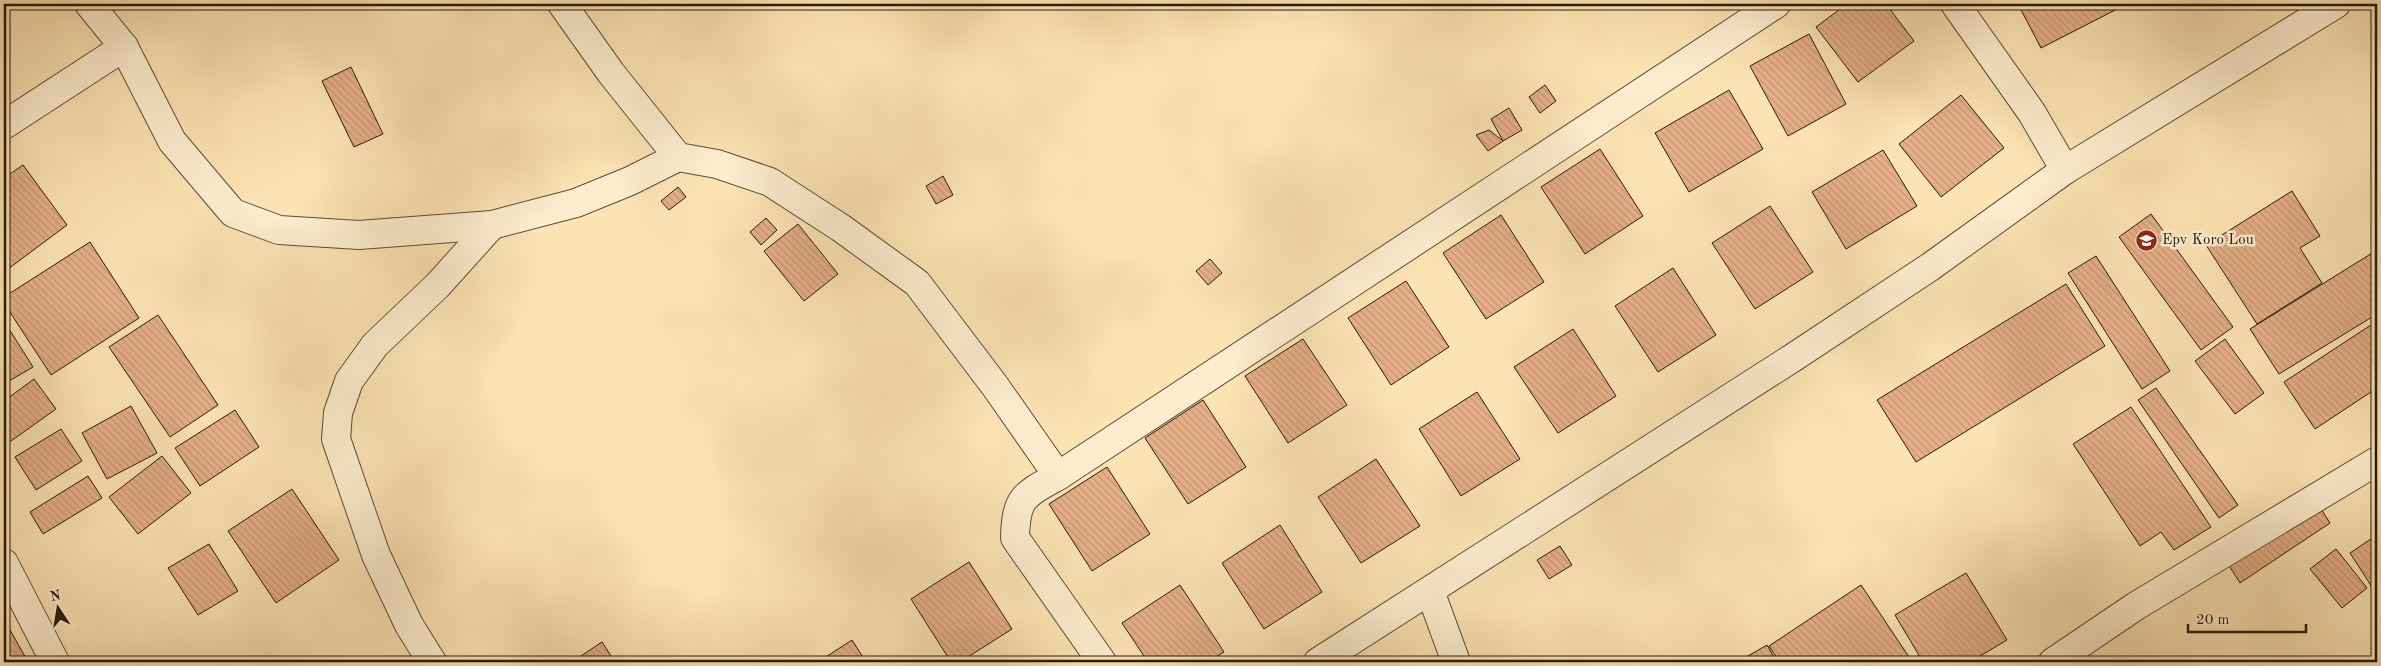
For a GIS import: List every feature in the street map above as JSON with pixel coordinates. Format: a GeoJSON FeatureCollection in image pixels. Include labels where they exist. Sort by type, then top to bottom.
{"type":"FeatureCollection","features":[{"type":"Feature","properties":{"kind":"street"},"geometry":{"type":"LineString","coordinates":[[89,4],[124,47],[172,141],[233,213],[279,230],[359,236],[492,225],[576,203],[630,181],[678,157],[717,164],[770,182],[841,228],[918,283],[995,386],[1058,476]]}},
{"type":"Feature","properties":{"kind":"street"},"geometry":{"type":"LineString","coordinates":[[562,4],[611,73],[678,157]]}},
{"type":"Feature","properties":{"kind":"street"},"geometry":{"type":"LineString","coordinates":[[1102,662],[1015,538],[1015,514],[1026,494],[1058,476],[1776,4]]}},
{"type":"Feature","properties":{"kind":"street"},"geometry":{"type":"LineString","coordinates":[[1955,4],[2032,114],[2065,170]]}},
{"type":"Feature","properties":{"kind":"street"},"geometry":{"type":"LineString","coordinates":[[1318,662],[1930,267],[2065,170],[2336,4]]}},
{"type":"Feature","properties":{"kind":"street"},"geometry":{"type":"LineString","coordinates":[[4,125],[124,47]]}},
{"type":"Feature","properties":{"kind":"street"},"geometry":{"type":"LineString","coordinates":[[432,662],[409,625],[376,555],[336,439],[338,413],[349,381],[375,345],[438,284],[492,225]]}},
{"type":"Feature","properties":{"kind":"street"},"geometry":{"type":"LineString","coordinates":[[2053,662],[2136,606],[2377,461]]}},
{"type":"Feature","properties":{"kind":"street"},"geometry":{"type":"LineString","coordinates":[[4,563],[55,662]]}},
{"type":"Feature","properties":{"kind":"street"},"geometry":{"type":"LineString","coordinates":[[1430,591],[1456,662]]}},
{"type":"Feature","properties":{"kind":"building"},"geometry":{"type":"Polygon","coordinates":[[[1847,4],[1886,4],[1914,41],[1858,82],[1816,27],[1847,4]]]}},
{"type":"Feature","properties":{"kind":"building"},"geometry":{"type":"Polygon","coordinates":[[[2018,4],[2127,4],[2041,48],[2018,4]]]}},
{"type":"Feature","properties":{"kind":"building"},"geometry":{"type":"Polygon","coordinates":[[[1809,34],[1846,104],[1788,136],[1750,66],[1809,34]]]}},
{"type":"Feature","properties":{"kind":"building"},"geometry":{"type":"Polygon","coordinates":[[[351,67],[383,134],[354,147],[322,81],[351,67]]]}},
{"type":"Feature","properties":{"kind":"building"},"geometry":{"type":"Polygon","coordinates":[[[1545,85],[1556,101],[1540,113],[1529,97],[1545,85]]]}},
{"type":"Feature","properties":{"kind":"building"},"geometry":{"type":"Polygon","coordinates":[[[1729,90],[1763,149],[1689,192],[1655,133],[1729,90]]]}},
{"type":"Feature","properties":{"kind":"building"},"geometry":{"type":"Polygon","coordinates":[[[1961,95],[2004,148],[1941,197],[1899,144],[1961,95]]]}},
{"type":"Feature","properties":{"kind":"building"},"geometry":{"type":"Polygon","coordinates":[[[1509,108],[1522,130],[1503,141],[1491,119],[1509,108]]]}},
{"type":"Feature","properties":{"kind":"building"},"geometry":{"type":"Polygon","coordinates":[[[1489,130],[1503,141],[1488,151],[1476,135],[1489,130]]]}},
{"type":"Feature","properties":{"kind":"building"},"geometry":{"type":"Polygon","coordinates":[[[1600,149],[1643,216],[1585,254],[1541,187],[1600,149]]]}},
{"type":"Feature","properties":{"kind":"building"},"geometry":{"type":"Polygon","coordinates":[[[1883,150],[1917,206],[1846,249],[1812,192],[1883,150]]]}},
{"type":"Feature","properties":{"kind":"building"},"geometry":{"type":"Polygon","coordinates":[[[23,165],[67,225],[4,272],[4,178],[23,165]]]}},
{"type":"Feature","properties":{"kind":"building"},"geometry":{"type":"Polygon","coordinates":[[[943,176],[953,195],[936,204],[926,186],[943,176]]]}},
{"type":"Feature","properties":{"kind":"building"},"geometry":{"type":"Polygon","coordinates":[[[678,187],[686,197],[669,210],[661,201],[678,187]]]}},
{"type":"Feature","properties":{"kind":"building"},"geometry":{"type":"Polygon","coordinates":[[[2292,191],[2320,236],[2300,248],[2322,283],[2257,324],[2206,245],[2292,191]]]}},
{"type":"Feature","properties":{"kind":"building"},"geometry":{"type":"Polygon","coordinates":[[[1770,206],[1813,272],[1755,309],[1712,243],[1770,206]]]}},
{"type":"Feature","properties":{"kind":"building"},"geometry":{"type":"Polygon","coordinates":[[[2151,214],[2233,327],[2201,350],[2119,237],[2151,214]]]}},
{"type":"Feature","properties":{"kind":"building"},"geometry":{"type":"Polygon","coordinates":[[[1501,215],[1544,282],[1486,319],[1443,253],[1501,215]]]}},
{"type":"Feature","properties":{"kind":"building"},"geometry":{"type":"Polygon","coordinates":[[[766,218],[777,230],[761,245],[750,232],[766,218]]]}},
{"type":"Feature","properties":{"kind":"building"},"geometry":{"type":"Polygon","coordinates":[[[798,224],[838,274],[804,301],[764,251],[798,224]]]}},
{"type":"Feature","properties":{"kind":"building"},"geometry":{"type":"Polygon","coordinates":[[[90,242],[139,318],[51,375],[4,303],[4,297],[90,242]]]}},
{"type":"Feature","properties":{"kind":"building"},"geometry":{"type":"Polygon","coordinates":[[[2377,250],[2377,314],[2279,374],[2250,329],[2377,250]]]}},
{"type":"Feature","properties":{"kind":"building"},"geometry":{"type":"Polygon","coordinates":[[[2096,256],[2170,371],[2142,389],[2068,273],[2096,256]]]}},
{"type":"Feature","properties":{"kind":"building"},"geometry":{"type":"Polygon","coordinates":[[[1210,259],[1222,273],[1208,285],[1196,271],[1210,259]]]}},
{"type":"Feature","properties":{"kind":"building"},"geometry":{"type":"Polygon","coordinates":[[[1673,268],[1716,335],[1658,372],[1615,306],[1673,268]]]}},
{"type":"Feature","properties":{"kind":"building"},"geometry":{"type":"Polygon","coordinates":[[[1406,281],[1449,347],[1391,385],[1348,318],[1406,281]]]}},
{"type":"Feature","properties":{"kind":"building"},"geometry":{"type":"Polygon","coordinates":[[[2066,284],[2105,346],[1916,462],[1877,400],[2066,284]]]}},
{"type":"Feature","properties":{"kind":"building"},"geometry":{"type":"Polygon","coordinates":[[[158,315],[218,405],[170,437],[109,347],[158,315]]]}},
{"type":"Feature","properties":{"kind":"building"},"geometry":{"type":"Polygon","coordinates":[[[4,321],[33,367],[4,384],[4,321]]]}},
{"type":"Feature","properties":{"kind":"building"},"geometry":{"type":"Polygon","coordinates":[[[2377,321],[2377,388],[2315,429],[2284,382],[2377,321]]]}},
{"type":"Feature","properties":{"kind":"building"},"geometry":{"type":"Polygon","coordinates":[[[1573,329],[1616,396],[1558,433],[1514,367],[1573,329]]]}},
{"type":"Feature","properties":{"kind":"building"},"geometry":{"type":"Polygon","coordinates":[[[1303,339],[1347,405],[1288,443],[1245,376],[1303,339]]]}},
{"type":"Feature","properties":{"kind":"building"},"geometry":{"type":"Polygon","coordinates":[[[2225,339],[2264,393],[2235,414],[2195,361],[2225,339]]]}},
{"type":"Feature","properties":{"kind":"building"},"geometry":{"type":"Polygon","coordinates":[[[34,379],[56,409],[4,446],[4,401],[34,379]]]}},
{"type":"Feature","properties":{"kind":"building"},"geometry":{"type":"Polygon","coordinates":[[[2156,388],[2238,505],[2219,518],[2138,400],[2156,388]]]}},
{"type":"Feature","properties":{"kind":"building"},"geometry":{"type":"Polygon","coordinates":[[[1477,392],[1520,459],[1461,496],[1419,429],[1477,392]]]}},
{"type":"Feature","properties":{"kind":"building"},"geometry":{"type":"Polygon","coordinates":[[[1203,400],[1246,467],[1188,504],[1145,438],[1203,400]]]}},
{"type":"Feature","properties":{"kind":"building"},"geometry":{"type":"Polygon","coordinates":[[[131,406],[157,453],[107,479],[82,433],[131,406]]]}},
{"type":"Feature","properties":{"kind":"building"},"geometry":{"type":"Polygon","coordinates":[[[2131,407],[2211,527],[2174,550],[2161,532],[2140,546],[2073,444],[2131,407]]]}},
{"type":"Feature","properties":{"kind":"building"},"geometry":{"type":"Polygon","coordinates":[[[235,410],[259,447],[200,486],[175,448],[235,410]]]}},
{"type":"Feature","properties":{"kind":"building"},"geometry":{"type":"Polygon","coordinates":[[[61,429],[82,461],[36,490],[15,457],[61,429]]]}},
{"type":"Feature","properties":{"kind":"building"},"geometry":{"type":"Polygon","coordinates":[[[162,456],[191,493],[138,534],[109,497],[162,456]]]}},
{"type":"Feature","properties":{"kind":"building"},"geometry":{"type":"Polygon","coordinates":[[[1376,459],[1420,526],[1361,563],[1318,497],[1376,459]]]}},
{"type":"Feature","properties":{"kind":"building"},"geometry":{"type":"Polygon","coordinates":[[[1107,467],[1150,534],[1092,571],[1049,504],[1107,467]]]}},
{"type":"Feature","properties":{"kind":"building"},"geometry":{"type":"Polygon","coordinates":[[[88,476],[102,498],[43,534],[30,512],[88,476]]]}},
{"type":"Feature","properties":{"kind":"building"},"geometry":{"type":"Polygon","coordinates":[[[292,489],[339,560],[276,603],[228,531],[292,489]]]}},
{"type":"Feature","properties":{"kind":"building"},"geometry":{"type":"Polygon","coordinates":[[[2318,504],[2330,523],[2240,583],[2228,564],[2318,504]]]}},
{"type":"Feature","properties":{"kind":"building"},"geometry":{"type":"Polygon","coordinates":[[[1280,525],[1322,592],[1264,629],[1222,563],[1280,525]]]}},
{"type":"Feature","properties":{"kind":"building"},"geometry":{"type":"Polygon","coordinates":[[[2377,535],[2377,584],[2372,587],[2350,553],[2377,535]]]}},
{"type":"Feature","properties":{"kind":"building"},"geometry":{"type":"Polygon","coordinates":[[[209,544],[238,591],[198,615],[168,568],[209,544]]]}},
{"type":"Feature","properties":{"kind":"building"},"geometry":{"type":"Polygon","coordinates":[[[1560,546],[1572,565],[1549,579],[1537,560],[1560,546]]]}},
{"type":"Feature","properties":{"kind":"building"},"geometry":{"type":"Polygon","coordinates":[[[2336,549],[2367,588],[2342,608],[2310,569],[2336,549]]]}},
{"type":"Feature","properties":{"kind":"building"},"geometry":{"type":"Polygon","coordinates":[[[969,562],[1012,629],[960,662],[951,662],[911,599],[969,562]]]}},
{"type":"Feature","properties":{"kind":"building"},"geometry":{"type":"Polygon","coordinates":[[[1966,573],[2007,640],[1970,662],[1923,662],[1895,615],[1966,573]]]}},
{"type":"Feature","properties":{"kind":"building"},"geometry":{"type":"Polygon","coordinates":[[[1180,585],[1224,652],[1207,662],[1148,662],[1122,623],[1180,585]]]}},
{"type":"Feature","properties":{"kind":"building"},"geometry":{"type":"Polygon","coordinates":[[[1861,585],[1909,657],[1900,662],[1780,662],[1769,646],[1861,585]]]}},
{"type":"Feature","properties":{"kind":"building"},"geometry":{"type":"Polygon","coordinates":[[[5,621],[28,662],[4,662],[5,621]]]}},
{"type":"Feature","properties":{"kind":"building"},"geometry":{"type":"Polygon","coordinates":[[[852,640],[866,662],[818,662],[852,640]]]}},
{"type":"Feature","properties":{"kind":"building"},"geometry":{"type":"Polygon","coordinates":[[[602,642],[615,662],[577,662],[575,660],[602,642]]]}},
{"type":"Feature","properties":{"kind":"building"},"geometry":{"type":"Polygon","coordinates":[[[1767,645],[1777,662],[1743,662],[1741,660],[1767,645]]]}},
{"type":"Feature","properties":{"kind":"place","name":"Epv Koro Lou"},"geometry":{"type":"Point","coordinates":[2146,240]}}]}
